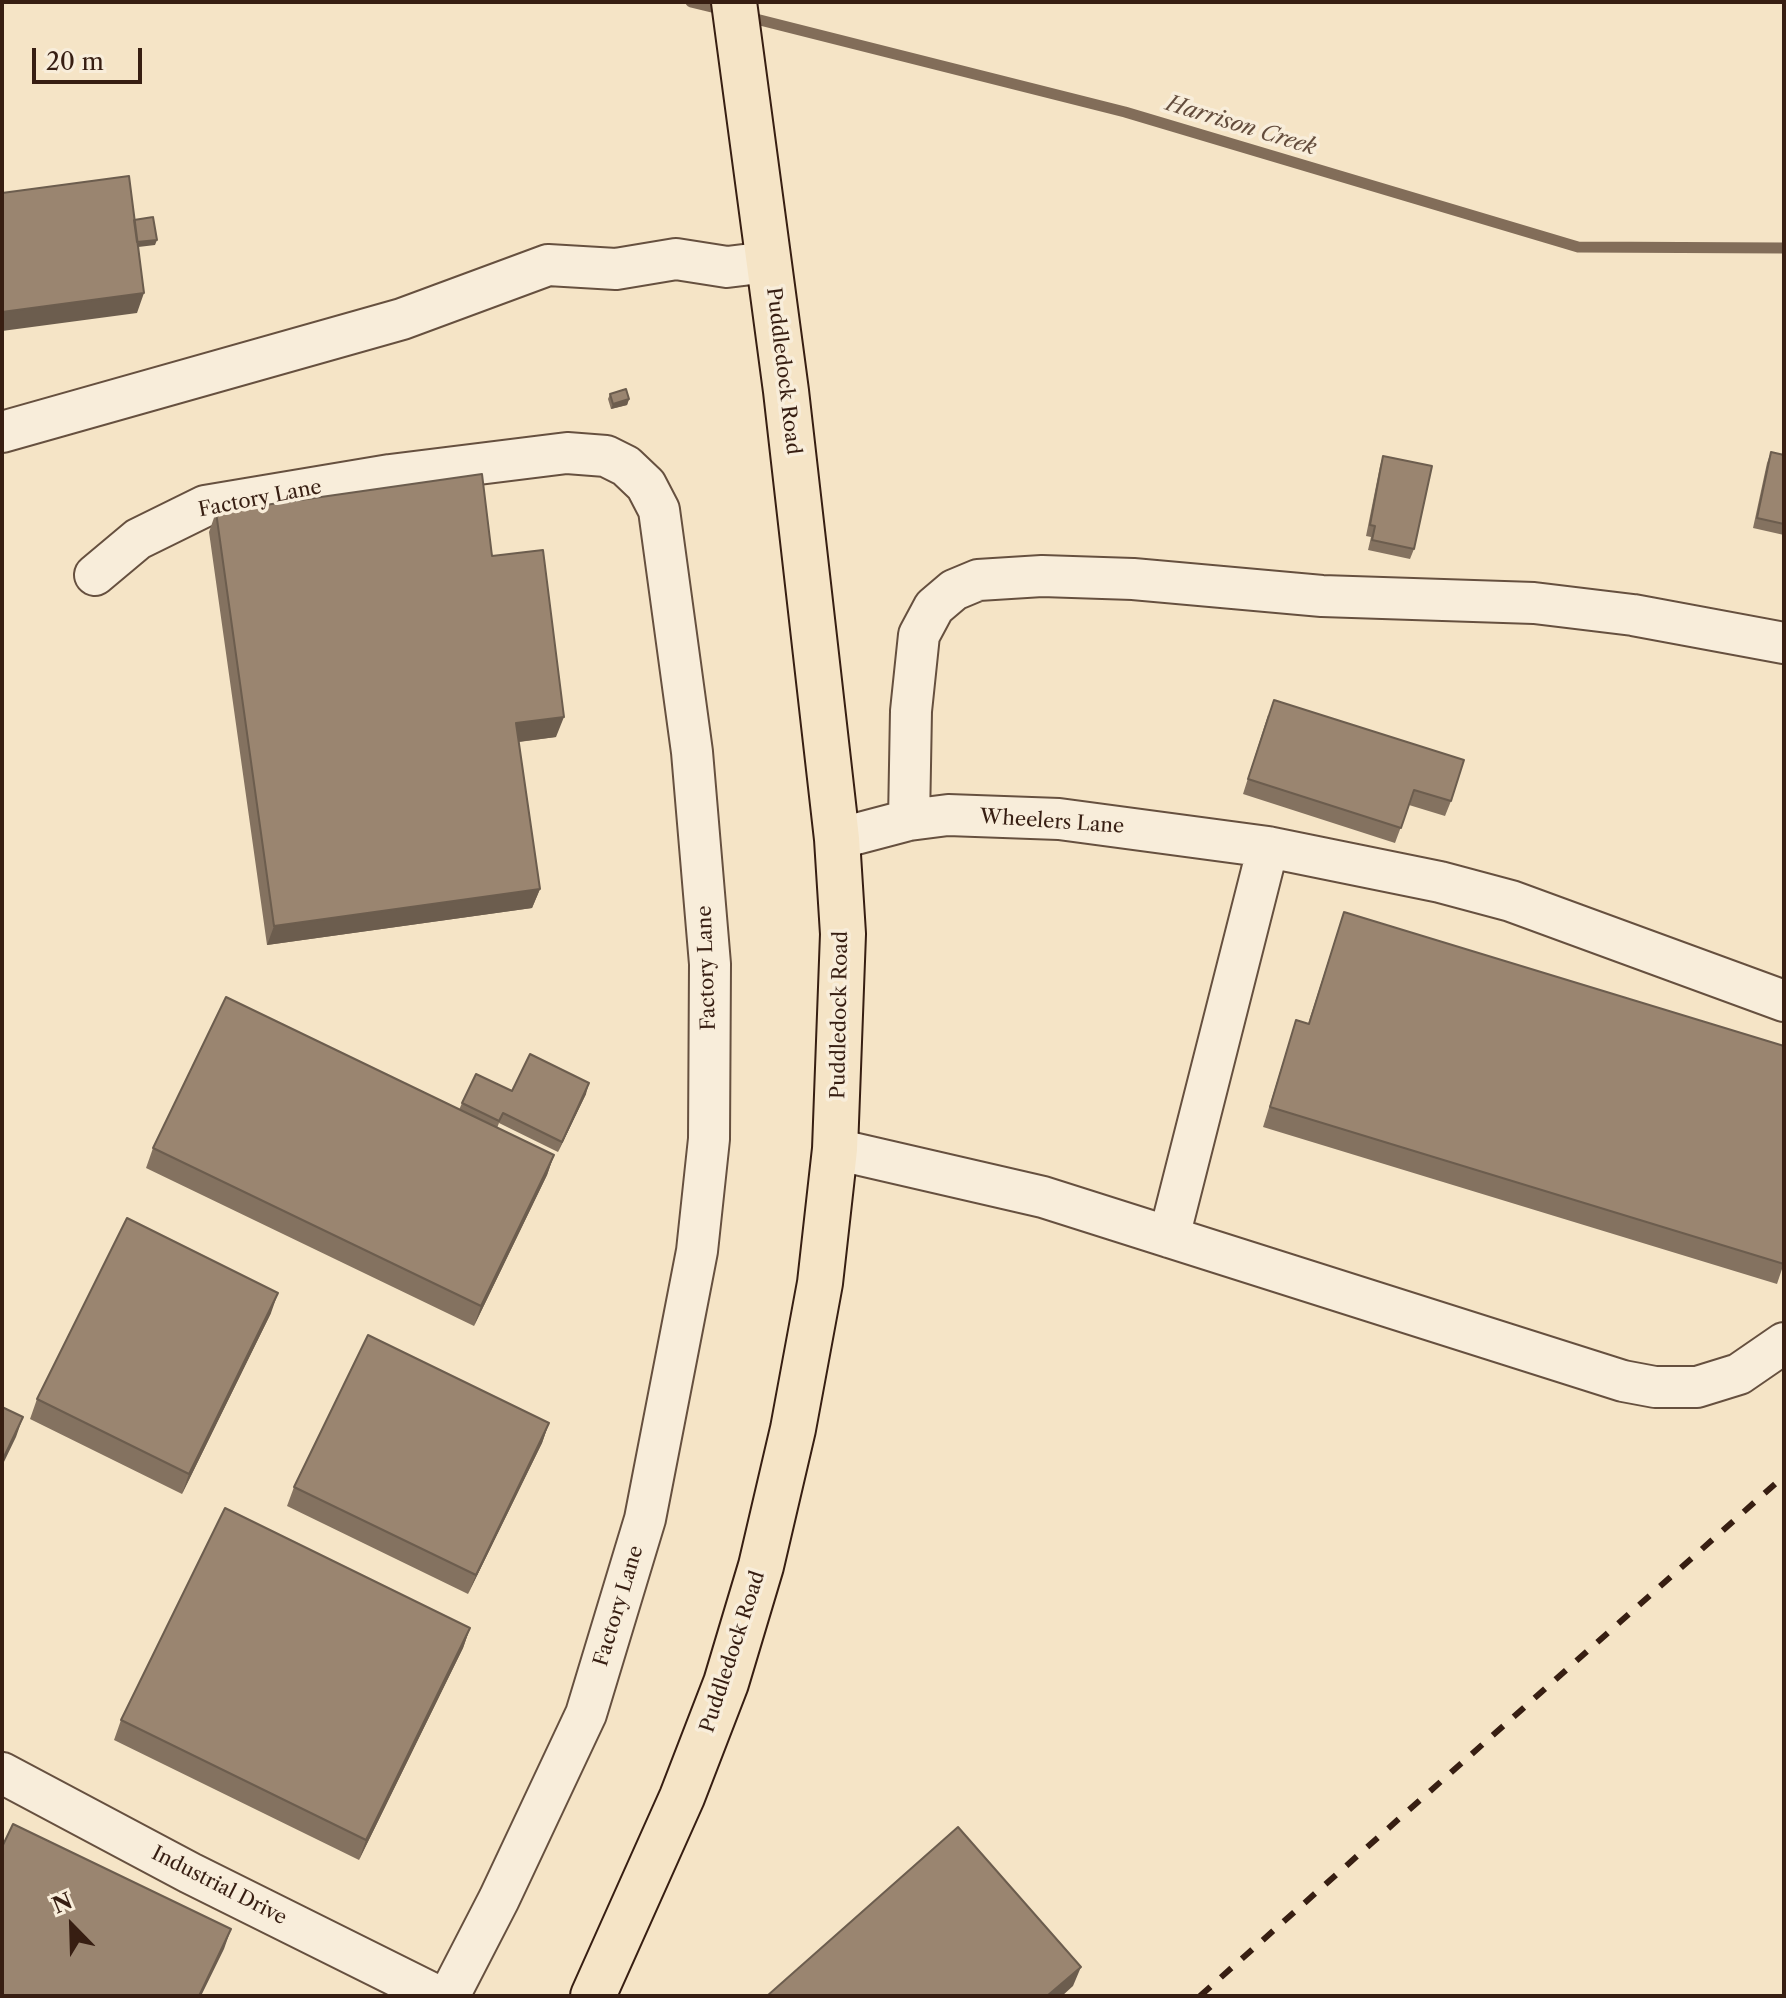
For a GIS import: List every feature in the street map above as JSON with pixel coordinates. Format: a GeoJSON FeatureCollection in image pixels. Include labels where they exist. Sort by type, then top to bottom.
{"type":"FeatureCollection","features":[{"type":"Feature","properties":{"kind":"main road","name":"Puddledock Road"},"geometry":{"type":"LineString","coordinates":[[593,1996],[687,1782],[726,1683],[761,1566],[793,1429],[820,1283],[835,1149],[843,934],[837,839],[736,18]]}},
{"type":"Feature","properties":{"kind":"street"},"geometry":{"type":"LineString","coordinates":[[2,432],[402,319],[548,265],[616,269],[676,259],[727,267],[768,262]]}},
{"type":"Feature","properties":{"kind":"street","name":"Factory Lane"},"geometry":{"type":"LineString","coordinates":[[95,575],[138,539],[205,506],[390,475],[567,453],[606,456],[626,466],[646,485],[659,510],[692,752],[710,964],[709,1139],[697,1251],[645,1519],[586,1714],[499,1899],[449,1996]]}},
{"type":"Feature","properties":{"kind":"street"},"geometry":{"type":"LineString","coordinates":[[909,820],[911,711],[919,635],[934,607],[954,590],[978,580],[1042,576],[1133,579],[1322,596],[1534,603],[1633,615],[1784,643]]}},
{"type":"Feature","properties":{"kind":"street","name":"Wheelers Lane"},"geometry":{"type":"LineString","coordinates":[[837,839],[909,820],[948,815],[1059,819],[1268,847],[1440,882],[1511,901],[1784,1001]]}},
{"type":"Feature","properties":{"kind":"street"},"geometry":{"type":"LineString","coordinates":[[1169,1237],[1268,847]]}},
{"type":"Feature","properties":{"kind":"street"},"geometry":{"type":"LineString","coordinates":[[835,1149],[1043,1197],[1645,1385],[1697,1387],[1739,1374],[1784,1343]]}},
{"type":"Feature","properties":{"kind":"street","name":"Industrial Drive"},"geometry":{"type":"LineString","coordinates":[[2,1773],[190,1873],[437,1996]]}},
{"type":"Feature","properties":{"kind":"building"},"geometry":{"type":"Polygon","coordinates":[[[129,176],[144,293],[2,312],[2,193],[129,176]]]}},
{"type":"Feature","properties":{"kind":"building"},"geometry":{"type":"Polygon","coordinates":[[[153,217],[157,240],[137,242],[134,220],[153,217]]]}},
{"type":"Feature","properties":{"kind":"building"},"geometry":{"type":"Polygon","coordinates":[[[626,389],[629,399],[613,404],[610,394],[626,389]]]}},
{"type":"Feature","properties":{"kind":"building"},"geometry":{"type":"Polygon","coordinates":[[[1771,452],[1784,455],[1784,524],[1757,518],[1771,452]]]}},
{"type":"Feature","properties":{"kind":"building"},"geometry":{"type":"Polygon","coordinates":[[[1383,456],[1432,466],[1414,549],[1372,540],[1375,526],[1370,525],[1383,456]]]}},
{"type":"Feature","properties":{"kind":"building"},"geometry":{"type":"Polygon","coordinates":[[[482,474],[492,556],[543,550],[564,717],[516,723],[540,889],[274,926],[216,512],[482,474]]]}},
{"type":"Feature","properties":{"kind":"building"},"geometry":{"type":"Polygon","coordinates":[[[1274,700],[1464,760],[1451,801],[1414,790],[1401,828],[1248,779],[1274,700]]]}},
{"type":"Feature","properties":{"kind":"building"},"geometry":{"type":"Polygon","coordinates":[[[1344,912],[1784,1046],[1784,1264],[1270,1107],[1296,1020],[1309,1024],[1344,912]]]}},
{"type":"Feature","properties":{"kind":"building"},"geometry":{"type":"Polygon","coordinates":[[[226,997],[554,1155],[481,1306],[153,1148],[226,997]]]}},
{"type":"Feature","properties":{"kind":"building"},"geometry":{"type":"Polygon","coordinates":[[[530,1054],[589,1083],[562,1142],[503,1113],[499,1121],[462,1103],[476,1074],[512,1091],[530,1054]]]}},
{"type":"Feature","properties":{"kind":"building"},"geometry":{"type":"Polygon","coordinates":[[[127,1218],[278,1293],[189,1474],[37,1399],[127,1218]]]}},
{"type":"Feature","properties":{"kind":"building"},"geometry":{"type":"Polygon","coordinates":[[[368,1335],[549,1423],[476,1575],[294,1487],[368,1335]]]}},
{"type":"Feature","properties":{"kind":"building"},"geometry":{"type":"Polygon","coordinates":[[[2,1407],[23,1417],[2,1461],[2,1407]]]}},
{"type":"Feature","properties":{"kind":"building"},"geometry":{"type":"Polygon","coordinates":[[[225,1508],[470,1628],[366,1840],[121,1720],[225,1508]]]}},
{"type":"Feature","properties":{"kind":"building"},"geometry":{"type":"Polygon","coordinates":[[[13,1824],[231,1929],[199,1996],[2,1996],[2,1847],[13,1824]]]}},
{"type":"Feature","properties":{"kind":"building"},"geometry":{"type":"Polygon","coordinates":[[[958,1827],[1081,1967],[1047,1996],[767,1996],[958,1827]]]}},
{"type":"Feature","properties":{"kind":"waterway","name":"Harrison Creek"},"geometry":{"type":"LineString","coordinates":[[691,2],[724,10]]}},
{"type":"Feature","properties":{"kind":"waterway","name":"Harrison Creek"},"geometry":{"type":"LineString","coordinates":[[744,16],[1125,112],[1578,247],[1784,248]]}},
{"type":"Feature","properties":{"kind":"railway"},"geometry":{"type":"LineString","coordinates":[[1200,1996],[1784,1476]]}}]}
